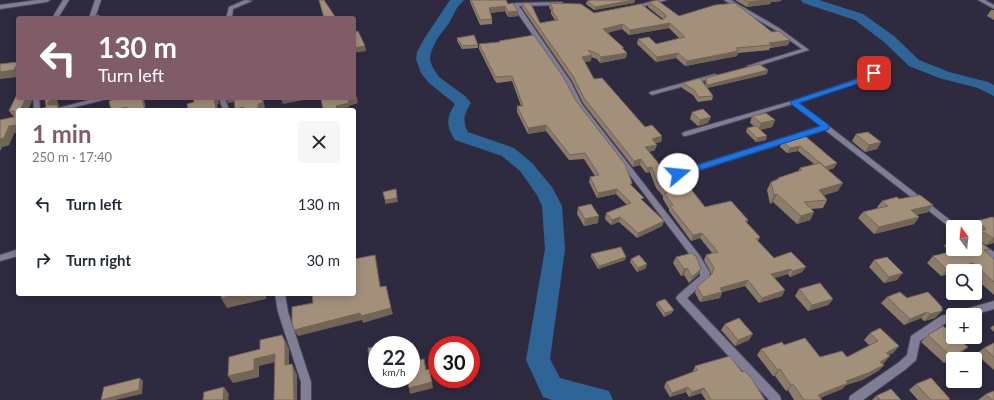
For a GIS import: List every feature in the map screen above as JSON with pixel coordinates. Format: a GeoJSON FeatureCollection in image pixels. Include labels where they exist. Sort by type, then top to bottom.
{"type":"FeatureCollection","features":[{"type":"Feature","properties":{"kind":"street"},"geometry":{"type":"LineString","coordinates":[[0,7],[47,0]]}},
{"type":"Feature","properties":{"kind":"street"},"geometry":{"type":"LineString","coordinates":[[56,16],[66,0]]}},
{"type":"Feature","properties":{"kind":"street"},"geometry":{"type":"LineString","coordinates":[[93,16],[98,0]]}},
{"type":"Feature","properties":{"kind":"street"},"geometry":{"type":"LineString","coordinates":[[229,16],[231,8],[249,1],[248,0]]}},
{"type":"Feature","properties":{"kind":"street"},"geometry":{"type":"LineString","coordinates":[[651,13],[637,6],[664,0]]}},
{"type":"Feature","properties":{"kind":"street"},"geometry":{"type":"LineString","coordinates":[[727,0],[777,28],[806,50],[746,68]]}},
{"type":"Feature","properties":{"kind":"street"},"geometry":{"type":"LineString","coordinates":[[981,0],[994,8]]}},
{"type":"Feature","properties":{"kind":"street"},"geometry":{"type":"LineString","coordinates":[[513,3],[567,4]]}},
{"type":"Feature","properties":{"kind":"street"},"geometry":{"type":"LineString","coordinates":[[513,3],[568,82],[579,104],[697,258],[705,273],[704,278],[681,298],[776,400]]}},
{"type":"Feature","properties":{"kind":"street"},"geometry":{"type":"LineString","coordinates":[[686,134],[794,102],[854,82],[874,73]]}},
{"type":"Feature","properties":{"kind":"street"},"geometry":{"type":"LineString","coordinates":[[652,93],[724,74]]}},
{"type":"Feature","properties":{"kind":"street"},"geometry":{"type":"LineString","coordinates":[[64,108],[97,100]]}},
{"type":"Feature","properties":{"kind":"street"},"geometry":{"type":"LineString","coordinates":[[794,102],[946,220]]}},
{"type":"Feature","properties":{"kind":"street"},"geometry":{"type":"LineString","coordinates":[[678,174],[826,127]]}},
{"type":"Feature","properties":{"kind":"street"},"geometry":{"type":"LineString","coordinates":[[982,248],[994,257]]}},
{"type":"Feature","properties":{"kind":"street"},"geometry":{"type":"LineString","coordinates":[[0,258],[16,253]]}},
{"type":"Feature","properties":{"kind":"street"},"geometry":{"type":"LineString","coordinates":[[280,296],[283,312],[306,382],[306,400]]}},
{"type":"Feature","properties":{"kind":"street"},"geometry":{"type":"LineString","coordinates":[[982,308],[994,305]]}},
{"type":"Feature","properties":{"kind":"street"},"geometry":{"type":"LineString","coordinates":[[854,400],[902,366],[912,357],[915,339],[946,318]]}},
{"type":"Feature","properties":{"kind":"building"},"geometry":{"type":"Polygon","coordinates":[[[319,0],[324,0],[335,16],[323,16],[319,0]]]}},
{"type":"Feature","properties":{"kind":"building"},"geometry":{"type":"Polygon","coordinates":[[[471,0],[506,0],[508,4],[513,3],[518,11],[508,12],[505,6],[489,8],[492,19],[480,20],[471,0]]]}},
{"type":"Feature","properties":{"kind":"building"},"geometry":{"type":"Polygon","coordinates":[[[634,0],[595,7],[587,1],[634,0]]]}},
{"type":"Feature","properties":{"kind":"building"},"geometry":{"type":"Polygon","coordinates":[[[657,0],[679,16],[715,5],[735,3],[772,32],[779,31],[790,40],[769,43],[771,45],[736,48],[738,51],[687,61],[678,53],[657,57],[638,39],[649,37],[656,44],[685,37],[670,23],[630,30],[623,24],[603,29],[624,48],[622,48],[627,53],[601,57],[598,54],[588,50],[592,55],[582,57],[594,79],[602,78],[645,127],[652,125],[662,136],[652,139],[657,145],[645,147],[665,171],[668,171],[671,179],[675,178],[681,185],[687,184],[705,207],[731,201],[748,220],[745,221],[760,237],[756,239],[774,258],[791,252],[806,267],[793,271],[791,269],[771,274],[785,290],[762,298],[748,280],[720,288],[722,292],[703,297],[697,287],[712,274],[714,268],[706,255],[718,252],[702,233],[693,235],[670,206],[673,205],[664,193],[667,193],[657,182],[652,167],[647,168],[641,159],[634,161],[584,98],[573,76],[522,3],[529,3],[532,6],[540,23],[558,20],[551,9],[553,9],[550,3],[581,4],[594,13],[641,4],[662,20],[666,17],[666,15],[649,2],[657,0]]]}},
{"type":"Feature","properties":{"kind":"building"},"geometry":{"type":"Polygon","coordinates":[[[744,0],[767,0],[748,2],[744,0]]]}},
{"type":"Feature","properties":{"kind":"building"},"geometry":{"type":"Polygon","coordinates":[[[358,31],[365,46],[356,48],[356,32],[358,31]]]}},
{"type":"Feature","properties":{"kind":"building"},"geometry":{"type":"Polygon","coordinates":[[[474,35],[478,45],[462,46],[457,38],[474,35]]]}},
{"type":"Feature","properties":{"kind":"building"},"geometry":{"type":"Polygon","coordinates":[[[534,35],[564,78],[576,101],[625,164],[632,183],[630,184],[644,198],[641,199],[664,221],[638,233],[620,217],[612,220],[606,213],[631,203],[617,189],[598,193],[590,177],[599,175],[585,153],[570,155],[546,125],[528,128],[517,106],[523,106],[512,76],[495,76],[479,44],[500,42],[499,41],[534,35]]]}},
{"type":"Feature","properties":{"kind":"building"},"geometry":{"type":"Polygon","coordinates":[[[16,62],[16,66],[14,70],[0,72],[0,64],[16,62]]]}},
{"type":"Feature","properties":{"kind":"building"},"geometry":{"type":"Polygon","coordinates":[[[759,64],[768,70],[707,85],[706,78],[759,64]]]}},
{"type":"Feature","properties":{"kind":"building"},"geometry":{"type":"Polygon","coordinates":[[[700,78],[713,96],[699,97],[694,90],[683,83],[700,78]]]}},
{"type":"Feature","properties":{"kind":"building"},"geometry":{"type":"Polygon","coordinates":[[[16,96],[16,100],[25,100],[21,108],[16,108],[16,125],[9,126],[4,138],[0,139],[0,120],[14,117],[14,111],[9,111],[16,96]]]}},
{"type":"Feature","properties":{"kind":"building"},"geometry":{"type":"Polygon","coordinates":[[[45,100],[52,100],[47,103],[48,105],[57,105],[58,108],[43,108],[46,107],[45,100]]]}},
{"type":"Feature","properties":{"kind":"building"},"geometry":{"type":"Polygon","coordinates":[[[142,100],[144,108],[111,108],[109,101],[142,100]]]}},
{"type":"Feature","properties":{"kind":"building"},"geometry":{"type":"Polygon","coordinates":[[[194,100],[214,100],[216,108],[188,108],[187,104],[194,102],[194,100]]]}},
{"type":"Feature","properties":{"kind":"building"},"geometry":{"type":"Polygon","coordinates":[[[234,100],[262,100],[263,103],[258,104],[258,108],[235,108],[234,100]]]}},
{"type":"Feature","properties":{"kind":"building"},"geometry":{"type":"Polygon","coordinates":[[[321,100],[351,100],[348,101],[349,103],[336,106],[337,108],[323,108],[321,100]]]}},
{"type":"Feature","properties":{"kind":"building"},"geometry":{"type":"Polygon","coordinates":[[[703,109],[711,117],[700,120],[692,112],[703,109]]]}},
{"type":"Feature","properties":{"kind":"building"},"geometry":{"type":"Polygon","coordinates":[[[766,113],[775,120],[761,123],[752,116],[766,113]]]}},
{"type":"Feature","properties":{"kind":"building"},"geometry":{"type":"Polygon","coordinates":[[[756,126],[767,136],[757,138],[747,128],[756,126]]]}},
{"type":"Feature","properties":{"kind":"building"},"geometry":{"type":"Polygon","coordinates":[[[868,132],[881,142],[869,145],[856,134],[868,132]]]}},
{"type":"Feature","properties":{"kind":"building"},"geometry":{"type":"Polygon","coordinates":[[[805,136],[837,163],[825,167],[800,146],[790,148],[782,141],[805,136]]]}},
{"type":"Feature","properties":{"kind":"building"},"geometry":{"type":"Polygon","coordinates":[[[820,163],[843,183],[819,190],[827,200],[804,202],[814,212],[801,216],[777,194],[774,195],[771,182],[779,179],[778,178],[802,170],[800,168],[820,163]]]}},
{"type":"Feature","properties":{"kind":"building"},"geometry":{"type":"Polygon","coordinates":[[[396,189],[397,198],[385,200],[383,192],[396,189]]]}},
{"type":"Feature","properties":{"kind":"building"},"geometry":{"type":"Polygon","coordinates":[[[920,195],[933,205],[911,210],[919,217],[879,227],[863,212],[888,206],[882,201],[897,197],[899,199],[920,195]]]}},
{"type":"Feature","properties":{"kind":"building"},"geometry":{"type":"Polygon","coordinates":[[[591,204],[599,216],[585,219],[578,207],[591,204]]]}},
{"type":"Feature","properties":{"kind":"building"},"geometry":{"type":"Polygon","coordinates":[[[992,217],[994,218],[994,238],[982,232],[982,230],[986,229],[982,225],[982,220],[981,220],[992,217]]]}},
{"type":"Feature","properties":{"kind":"building"},"geometry":{"type":"Polygon","coordinates":[[[982,243],[989,249],[984,250],[994,259],[994,282],[982,271],[982,264],[946,264],[946,269],[933,256],[946,253],[946,256],[982,256],[982,243]]]}},
{"type":"Feature","properties":{"kind":"building"},"geometry":{"type":"Polygon","coordinates":[[[621,247],[626,257],[599,266],[591,254],[621,247]]]}},
{"type":"Feature","properties":{"kind":"building"},"geometry":{"type":"Polygon","coordinates":[[[692,253],[696,256],[701,269],[692,277],[687,268],[684,269],[676,257],[692,253]]]}},
{"type":"Feature","properties":{"kind":"building"},"geometry":{"type":"Polygon","coordinates":[[[375,255],[380,287],[386,286],[391,308],[361,316],[360,313],[294,330],[292,323],[292,307],[313,303],[312,296],[356,296],[356,259],[375,255]]]}},
{"type":"Feature","properties":{"kind":"building"},"geometry":{"type":"Polygon","coordinates":[[[639,255],[647,264],[638,268],[631,259],[639,255]]]}},
{"type":"Feature","properties":{"kind":"building"},"geometry":{"type":"Polygon","coordinates":[[[887,257],[903,273],[889,277],[874,260],[887,257]]]}},
{"type":"Feature","properties":{"kind":"building"},"geometry":{"type":"Polygon","coordinates":[[[820,283],[833,299],[812,305],[799,289],[820,283]]]}},
{"type":"Feature","properties":{"kind":"building"},"geometry":{"type":"Polygon","coordinates":[[[900,292],[907,298],[928,292],[942,307],[942,311],[930,314],[927,312],[910,319],[887,297],[900,292]]]}},
{"type":"Feature","properties":{"kind":"building"},"geometry":{"type":"Polygon","coordinates":[[[665,299],[674,310],[665,313],[657,302],[665,299]]]}},
{"type":"Feature","properties":{"kind":"building"},"geometry":{"type":"Polygon","coordinates":[[[739,318],[753,334],[738,340],[725,324],[739,318]]]}},
{"type":"Feature","properties":{"kind":"building"},"geometry":{"type":"Polygon","coordinates":[[[943,326],[946,328],[946,344],[964,344],[968,347],[960,352],[947,352],[928,335],[943,326]]]}},
{"type":"Feature","properties":{"kind":"building"},"geometry":{"type":"Polygon","coordinates":[[[880,328],[899,346],[886,353],[890,356],[880,362],[884,365],[846,381],[848,383],[818,395],[822,400],[804,400],[793,384],[791,385],[780,369],[778,370],[761,349],[782,342],[784,345],[805,338],[820,357],[842,351],[847,357],[878,341],[870,333],[880,328]]]}},
{"type":"Feature","properties":{"kind":"building"},"geometry":{"type":"Polygon","coordinates":[[[282,335],[285,342],[285,365],[292,364],[293,368],[294,400],[274,400],[275,354],[254,359],[254,370],[228,376],[229,357],[260,349],[260,340],[282,335]]]}},
{"type":"Feature","properties":{"kind":"building"},"geometry":{"type":"Polygon","coordinates":[[[994,343],[994,357],[984,348],[994,343]]]}},
{"type":"Feature","properties":{"kind":"building"},"geometry":{"type":"Polygon","coordinates":[[[730,356],[742,372],[745,371],[752,379],[765,400],[711,400],[704,388],[692,392],[688,387],[672,393],[666,382],[698,370],[695,366],[730,356]]]}},
{"type":"Feature","properties":{"kind":"building"},"geometry":{"type":"Polygon","coordinates":[[[424,359],[426,370],[428,369],[428,383],[420,385],[420,360],[424,359]]]}},
{"type":"Feature","properties":{"kind":"building"},"geometry":{"type":"Polygon","coordinates":[[[140,378],[139,390],[101,400],[104,387],[140,378]]]}},
{"type":"Feature","properties":{"kind":"building"},"geometry":{"type":"Polygon","coordinates":[[[931,378],[950,399],[931,400],[916,384],[931,378]]]}},
{"type":"Feature","properties":{"kind":"building"},"geometry":{"type":"Polygon","coordinates":[[[224,387],[223,400],[203,400],[204,392],[224,387]]]}},
{"type":"Feature","properties":{"kind":"building"},"geometry":{"type":"Polygon","coordinates":[[[891,389],[901,400],[877,400],[880,399],[876,396],[891,389]]]}},
{"type":"Feature","properties":{"kind":"building"},"geometry":{"type":"Polygon","coordinates":[[[994,391],[994,400],[992,400],[986,394],[994,391]]]}},
{"type":"Feature","properties":{"kind":"waterway"},"geometry":{"type":"LineString","coordinates":[[458,0],[450,8],[442,23],[430,39],[424,52],[423,59],[425,66],[428,73],[434,80],[463,103],[457,112],[455,119],[455,123],[461,136],[508,152],[526,167],[545,192],[552,206],[555,249],[538,360],[552,388],[600,400]]}},
{"type":"Feature","properties":{"kind":"waterway"},"geometry":{"type":"LineString","coordinates":[[807,0],[859,17],[889,39],[914,63],[944,75],[983,85],[994,91]]}},
{"type":"Feature","properties":{"kind":"route"},"geometry":{"type":"LineString","coordinates":[[678,174],[826,127],[794,102],[854,82],[874,73]]}}]}
